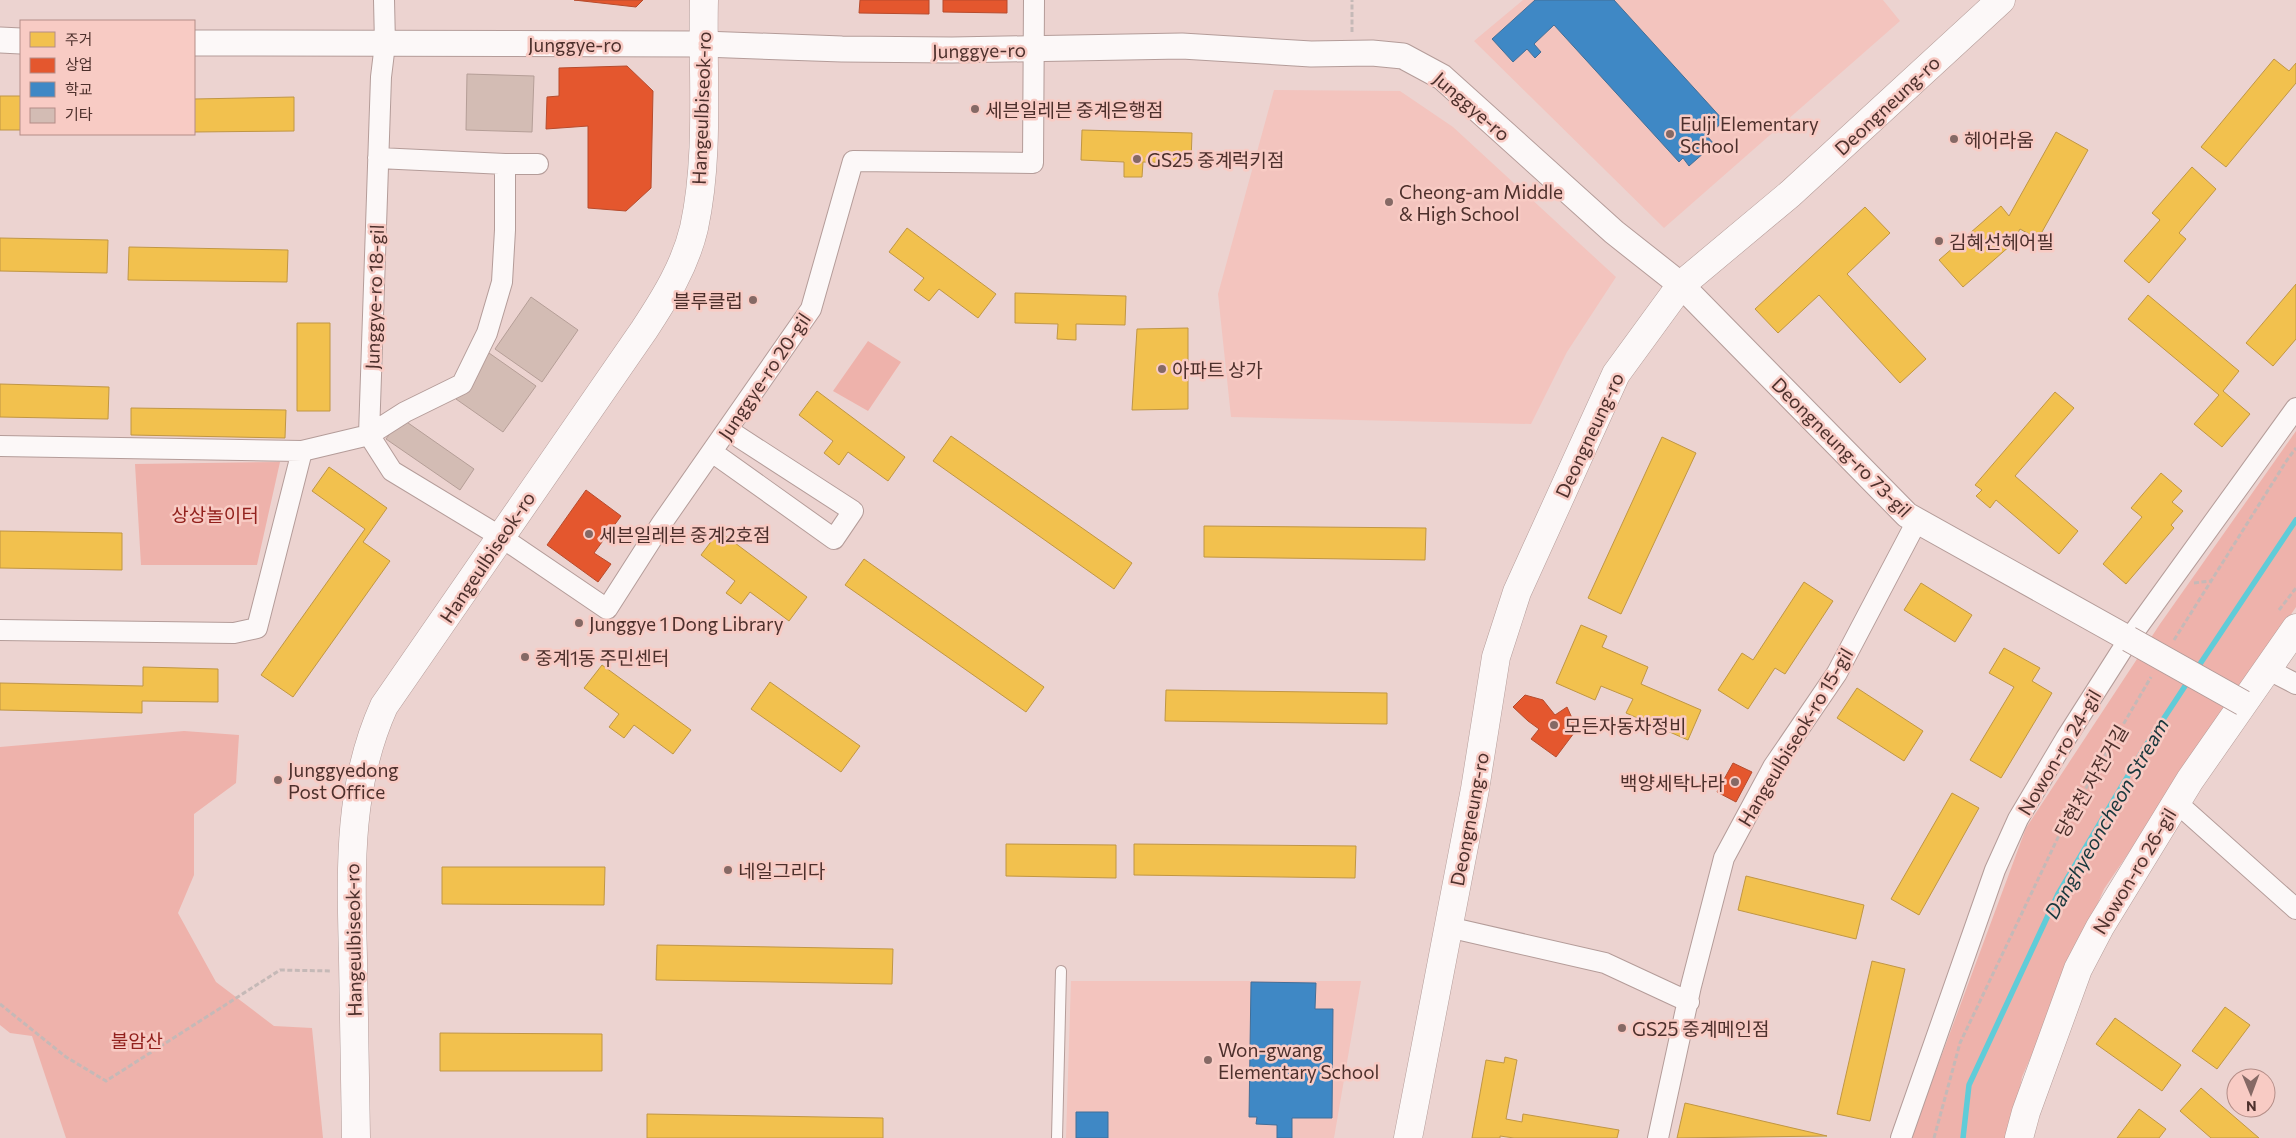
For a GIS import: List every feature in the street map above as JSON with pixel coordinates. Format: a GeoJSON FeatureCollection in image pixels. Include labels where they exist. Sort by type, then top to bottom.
{"type":"FeatureCollection","features":[{"type":"Feature","properties":{"kind":"main road","name":"Hangeulbiseok-ro"},"geometry":{"type":"LineString","coordinates":[[356,1138],[353,822],[371,736],[384,706],[672,288],[694,229],[698,200],[704,122],[704,0]]}},
{"type":"Feature","properties":{"kind":"main road","name":"Deongneung-ro"},"geometry":{"type":"LineString","coordinates":[[1408,1138],[1486,724],[1496,657],[1518,592],[1616,374],[1681,285],[1790,194],[2001,0]]}},
{"type":"Feature","properties":{"kind":"main road","name":"Nowon-ro 26-gil"},"geometry":{"type":"LineString","coordinates":[[2019,1138],[2026,1112],[2078,969],[2112,904],[2176,802],[2296,628]]}},
{"type":"Feature","properties":{"kind":"street","name":"Junggye-ro 18-gil"},"geometry":{"type":"LineString","coordinates":[[369,435],[378,158],[385,44],[384,0]]}},
{"type":"Feature","properties":{"kind":"street"},"geometry":{"type":"LineString","coordinates":[[1034,0],[1034,49]]}},
{"type":"Feature","properties":{"kind":"street"},"geometry":{"type":"LineString","coordinates":[[0,40],[20,41]]}},
{"type":"Feature","properties":{"kind":"street","name":"Junggye-ro"},"geometry":{"type":"LineString","coordinates":[[195,43],[703,44],[842,49],[1034,49],[1182,46],[1311,54],[1352,53],[1403,56],[1442,77],[1614,232],[1681,285]]}},
{"type":"Feature","properties":{"kind":"street","name":"Junggye-ro 20-gil"},"geometry":{"type":"LineString","coordinates":[[501,537],[607,609],[662,523],[811,309],[853,160],[1032,163],[1034,49]]}},
{"type":"Feature","properties":{"kind":"street"},"geometry":{"type":"LineString","coordinates":[[378,158],[538,164]]}},
{"type":"Feature","properties":{"kind":"street"},"geometry":{"type":"LineString","coordinates":[[0,446],[302,451],[369,435],[405,412],[462,384],[487,333],[502,282],[505,230],[505,164]]}},
{"type":"Feature","properties":{"kind":"street","name":"Deongneung-ro 73-gil"},"geometry":{"type":"LineString","coordinates":[[1681,285],[1907,515],[2243,703]]}},
{"type":"Feature","properties":{"kind":"street","name":"Nowon-ro 24-gil"},"geometry":{"type":"LineString","coordinates":[[1901,1138],[1995,870],[2018,819],[2066,738],[2129,639],[2296,408]]}},
{"type":"Feature","properties":{"kind":"street"},"geometry":{"type":"LineString","coordinates":[[712,452],[834,539],[852,511],[728,430]]}},
{"type":"Feature","properties":{"kind":"street"},"geometry":{"type":"LineString","coordinates":[[369,435],[392,471],[501,537]]}},
{"type":"Feature","properties":{"kind":"street"},"geometry":{"type":"LineString","coordinates":[[0,630],[234,633],[257,628],[302,451]]}},
{"type":"Feature","properties":{"kind":"street","name":"Hangeulbiseok-ro 15-gil"},"geometry":{"type":"LineString","coordinates":[[1658,1138],[1724,858],[1773,767],[1837,673],[1917,521]]}},
{"type":"Feature","properties":{"kind":"street"},"geometry":{"type":"LineString","coordinates":[[2267,669],[2296,684]]}},
{"type":"Feature","properties":{"kind":"street"},"geometry":{"type":"LineString","coordinates":[[2176,802],[2296,909]]}},
{"type":"Feature","properties":{"kind":"street"},"geometry":{"type":"LineString","coordinates":[[1448,927],[1605,963],[1689,1002]]}},
{"type":"Feature","properties":{"kind":"lane"},"geometry":{"type":"LineString","coordinates":[[1057,1138],[1061,971]]}},
{"type":"Feature","properties":{"kind":"path"},"geometry":{"type":"LineString","coordinates":[[1352,0],[1352,53]]}},
{"type":"Feature","properties":{"kind":"path"},"geometry":{"type":"LineString","coordinates":[[2169,648],[2296,448]]}},
{"type":"Feature","properties":{"kind":"path","name":"당현천 자전거길"},"geometry":{"type":"LineString","coordinates":[[1934,1138],[1960,1043],[2062,829],[2153,673]]}},
{"type":"Feature","properties":{"kind":"path"},"geometry":{"type":"LineString","coordinates":[[0,1004],[66,1056],[106,1081],[280,970],[353,971]]}},
{"type":"Feature","properties":{"kind":"shaded area","name":"Eulji Elementary School"},"geometry":{"type":"Polygon","coordinates":[[[1523,0],[1883,0],[1900,21],[1664,228],[1474,41],[1523,0]]]}},
{"type":"Feature","properties":{"kind":"shaded area","name":"Cheong-am Middle & High School"},"geometry":{"type":"Polygon","coordinates":[[[1274,90],[1400,91],[1453,127],[1616,277],[1567,352],[1531,424],[1231,417],[1218,294],[1274,90]]]}},
{"type":"Feature","properties":{"kind":"shaded area","name":"Won-gwang Elementary School"},"geometry":{"type":"Polygon","coordinates":[[[1071,981],[1361,981],[1334,1138],[1066,1138],[1071,981]]]}},
{"type":"Feature","properties":{"kind":"green space"},"geometry":{"type":"Polygon","coordinates":[[[868,341],[901,362],[868,411],[833,391],[868,341]]]}},
{"type":"Feature","properties":{"kind":"green space"},"geometry":{"type":"Polygon","coordinates":[[[2296,431],[2296,607],[2104,889],[2022,1077],[2010,1138],[1911,1138],[2026,828],[2160,624],[2296,431]]]}},
{"type":"Feature","properties":{"kind":"green space","name":"상상놀이터"},"geometry":{"type":"Polygon","coordinates":[[[280,462],[257,565],[141,565],[135,464],[280,462]]]}},
{"type":"Feature","properties":{"kind":"green space","name":"불암산"},"geometry":{"type":"Polygon","coordinates":[[[184,731],[239,735],[236,783],[194,814],[194,875],[178,913],[216,982],[274,1026],[312,1028],[323,1138],[66,1138],[32,1036],[10,1033],[0,1025],[0,747],[184,731]]]}},
{"type":"Feature","properties":{"kind":"building: 주거"},"geometry":{"type":"Polygon","coordinates":[[[2274,59],[2289,71],[2296,63],[2296,83],[2226,167],[2201,147],[2274,59]]]}},
{"type":"Feature","properties":{"kind":"building: 주거"},"geometry":{"type":"Polygon","coordinates":[[[0,96],[20,96],[20,130],[0,130],[0,96]]]}},
{"type":"Feature","properties":{"kind":"building: 주거"},"geometry":{"type":"Polygon","coordinates":[[[294,97],[294,131],[195,132],[195,99],[294,97]]]}},
{"type":"Feature","properties":{"kind":"building: 주거"},"geometry":{"type":"Polygon","coordinates":[[[1082,130],[1192,133],[1191,163],[1143,162],[1142,177],[1124,177],[1124,162],[1081,160],[1082,130]]]}},
{"type":"Feature","properties":{"kind":"building: 주거"},"geometry":{"type":"Polygon","coordinates":[[[2056,132],[2088,150],[2038,239],[2020,229],[2011,245],[1963,287],[1939,260],[2001,206],[2009,216],[2056,132]]]}},
{"type":"Feature","properties":{"kind":"building: 주거"},"geometry":{"type":"Polygon","coordinates":[[[2192,167],[2216,189],[2179,233],[2186,239],[2149,283],[2124,261],[2160,220],[2152,213],[2192,167]]]}},
{"type":"Feature","properties":{"kind":"building: 주거"},"geometry":{"type":"Polygon","coordinates":[[[1865,207],[1890,233],[1847,274],[1926,359],[1900,383],[1819,295],[1778,333],[1755,309],[1865,207]]]}},
{"type":"Feature","properties":{"kind":"building: 주거"},"geometry":{"type":"Polygon","coordinates":[[[907,228],[996,294],[978,318],[939,289],[929,301],[914,290],[924,278],[889,252],[907,228]]]}},
{"type":"Feature","properties":{"kind":"building: 주거"},"geometry":{"type":"Polygon","coordinates":[[[0,238],[108,240],[107,273],[0,271],[0,238]]]}},
{"type":"Feature","properties":{"kind":"building: 주거"},"geometry":{"type":"Polygon","coordinates":[[[129,247],[288,250],[287,282],[128,280],[129,247]]]}},
{"type":"Feature","properties":{"kind":"building: 주거"},"geometry":{"type":"Polygon","coordinates":[[[2296,284],[2296,339],[2273,366],[2246,343],[2296,284]]]}},
{"type":"Feature","properties":{"kind":"building: 주거"},"geometry":{"type":"Polygon","coordinates":[[[1015,293],[1126,296],[1125,325],[1076,324],[1076,340],[1057,339],[1058,324],[1015,323],[1015,293]]]}},
{"type":"Feature","properties":{"kind":"building: 주거"},"geometry":{"type":"Polygon","coordinates":[[[2148,295],[2239,371],[2223,391],[2250,414],[2222,447],[2194,424],[2219,395],[2128,319],[2148,295]]]}},
{"type":"Feature","properties":{"kind":"building: 주거"},"geometry":{"type":"Polygon","coordinates":[[[297,323],[330,323],[330,411],[297,411],[297,323]]]}},
{"type":"Feature","properties":{"kind":"building: 주거","name":"아파트 상가"},"geometry":{"type":"Polygon","coordinates":[[[1188,328],[1188,409],[1132,410],[1137,329],[1188,328]]]}},
{"type":"Feature","properties":{"kind":"building: 주거"},"geometry":{"type":"Polygon","coordinates":[[[0,384],[109,387],[108,419],[0,417],[0,384]]]}},
{"type":"Feature","properties":{"kind":"building: 주거"},"geometry":{"type":"Polygon","coordinates":[[[817,391],[905,457],[888,481],[848,452],[839,465],[824,453],[833,441],[799,415],[817,391]]]}},
{"type":"Feature","properties":{"kind":"building: 주거"},"geometry":{"type":"Polygon","coordinates":[[[2055,392],[2074,408],[2015,476],[2078,531],[2059,554],[1996,500],[1990,508],[1976,496],[1982,490],[1975,485],[2055,392]]]}},
{"type":"Feature","properties":{"kind":"building: 주거"},"geometry":{"type":"Polygon","coordinates":[[[131,408],[286,410],[285,438],[131,435],[131,408]]]}},
{"type":"Feature","properties":{"kind":"building: 주거"},"geometry":{"type":"Polygon","coordinates":[[[951,436],[1132,563],[1114,589],[933,461],[951,436]]]}},
{"type":"Feature","properties":{"kind":"building: 주거"},"geometry":{"type":"Polygon","coordinates":[[[1662,437],[1696,453],[1621,614],[1588,598],[1662,437]]]}},
{"type":"Feature","properties":{"kind":"building: 주거"},"geometry":{"type":"Polygon","coordinates":[[[329,467],[387,508],[363,542],[390,561],[293,697],[261,675],[365,529],[312,491],[329,467]]]}},
{"type":"Feature","properties":{"kind":"building: 주거"},"geometry":{"type":"Polygon","coordinates":[[[2161,473],[2182,491],[2172,502],[2183,511],[2171,525],[2174,528],[2126,584],[2103,564],[2142,517],[2131,508],[2161,473]]]}},
{"type":"Feature","properties":{"kind":"building: 주거"},"geometry":{"type":"Polygon","coordinates":[[[1204,526],[1426,528],[1425,560],[1204,557],[1204,526]]]}},
{"type":"Feature","properties":{"kind":"building: 주거"},"geometry":{"type":"Polygon","coordinates":[[[0,531],[122,533],[122,570],[0,568],[0,531]]]}},
{"type":"Feature","properties":{"kind":"building: 주거"},"geometry":{"type":"Polygon","coordinates":[[[719,531],[807,597],[789,621],[750,592],[741,604],[726,593],[735,581],[701,555],[719,531]]]}},
{"type":"Feature","properties":{"kind":"building: 주거"},"geometry":{"type":"Polygon","coordinates":[[[864,559],[1044,687],[1026,712],[845,585],[864,559]]]}},
{"type":"Feature","properties":{"kind":"building: 주거"},"geometry":{"type":"Polygon","coordinates":[[[1804,582],[1833,601],[1785,674],[1775,668],[1748,709],[1718,690],[1742,653],[1753,660],[1804,582]]]}},
{"type":"Feature","properties":{"kind":"building: 주거"},"geometry":{"type":"Polygon","coordinates":[[[1921,583],[1972,615],[1955,642],[1904,610],[1921,583]]]}},
{"type":"Feature","properties":{"kind":"building: 주거"},"geometry":{"type":"Polygon","coordinates":[[[1581,625],[1607,636],[1602,647],[1648,667],[1641,684],[1701,710],[1688,740],[1626,713],[1633,699],[1601,686],[1595,700],[1556,683],[1581,625]]]}},
{"type":"Feature","properties":{"kind":"building: 주거"},"geometry":{"type":"Polygon","coordinates":[[[2004,648],[2040,668],[2032,681],[2052,693],[2001,778],[1970,760],[2014,687],[1989,673],[2004,648]]]}},
{"type":"Feature","properties":{"kind":"building: 주거"},"geometry":{"type":"Polygon","coordinates":[[[602,665],[691,730],[673,754],[634,725],[624,738],[609,727],[619,714],[584,688],[602,665]]]}},
{"type":"Feature","properties":{"kind":"building: 주거"},"geometry":{"type":"Polygon","coordinates":[[[143,667],[218,669],[218,702],[142,701],[142,713],[0,710],[0,683],[143,686],[143,667]]]}},
{"type":"Feature","properties":{"kind":"building: 주거"},"geometry":{"type":"Polygon","coordinates":[[[770,682],[860,746],[841,772],[751,709],[770,682]]]}},
{"type":"Feature","properties":{"kind":"building: 주거"},"geometry":{"type":"Polygon","coordinates":[[[1857,688],[1923,731],[1904,761],[1837,718],[1857,688]]]}},
{"type":"Feature","properties":{"kind":"building: 주거"},"geometry":{"type":"Polygon","coordinates":[[[1166,690],[1387,693],[1387,724],[1165,721],[1166,690]]]}},
{"type":"Feature","properties":{"kind":"building: 주거"},"geometry":{"type":"Polygon","coordinates":[[[1952,793],[1979,808],[1919,915],[1891,899],[1952,793]]]}},
{"type":"Feature","properties":{"kind":"building: 주거"},"geometry":{"type":"Polygon","coordinates":[[[1006,844],[1116,845],[1116,878],[1006,876],[1006,844]]]}},
{"type":"Feature","properties":{"kind":"building: 주거"},"geometry":{"type":"Polygon","coordinates":[[[1134,844],[1356,846],[1355,878],[1134,875],[1134,844]]]}},
{"type":"Feature","properties":{"kind":"building: 주거"},"geometry":{"type":"Polygon","coordinates":[[[442,867],[605,867],[604,905],[442,904],[442,867]]]}},
{"type":"Feature","properties":{"kind":"building: 주거"},"geometry":{"type":"Polygon","coordinates":[[[1746,876],[1864,905],[1856,939],[1738,910],[1746,876]]]}},
{"type":"Feature","properties":{"kind":"building: 주거"},"geometry":{"type":"Polygon","coordinates":[[[657,945],[893,949],[892,984],[656,980],[657,945]]]}},
{"type":"Feature","properties":{"kind":"building: 주거"},"geometry":{"type":"Polygon","coordinates":[[[1872,961],[1905,969],[1870,1121],[1837,1114],[1872,961]]]}},
{"type":"Feature","properties":{"kind":"building: 주거"},"geometry":{"type":"Polygon","coordinates":[[[2225,1007],[2250,1025],[2217,1069],[2192,1051],[2225,1007]]]}},
{"type":"Feature","properties":{"kind":"building: 주거"},"geometry":{"type":"Polygon","coordinates":[[[2115,1018],[2181,1065],[2162,1091],[2096,1044],[2115,1018]]]}},
{"type":"Feature","properties":{"kind":"building: 주거"},"geometry":{"type":"Polygon","coordinates":[[[440,1033],[602,1034],[602,1071],[440,1071],[440,1033]]]}},
{"type":"Feature","properties":{"kind":"building: 주거"},"geometry":{"type":"Polygon","coordinates":[[[1505,1057],[1517,1060],[1506,1119],[1522,1122],[1523,1114],[1619,1130],[1617,1138],[1514,1138],[1500,1136],[1500,1138],[1472,1138],[1486,1060],[1504,1063],[1505,1057]]]}},
{"type":"Feature","properties":{"kind":"building: 주거"},"geometry":{"type":"Polygon","coordinates":[[[2201,1088],[2226,1110],[2226,1118],[2236,1118],[2259,1138],[2211,1138],[2180,1111],[2201,1088]]]}},
{"type":"Feature","properties":{"kind":"building: 주거"},"geometry":{"type":"Polygon","coordinates":[[[1685,1103],[1827,1136],[1677,1138],[1685,1103]]]}},
{"type":"Feature","properties":{"kind":"building: 주거"},"geometry":{"type":"Polygon","coordinates":[[[2139,1109],[2166,1129],[2159,1138],[2117,1138],[2139,1109]]]}},
{"type":"Feature","properties":{"kind":"building: 주거"},"geometry":{"type":"Polygon","coordinates":[[[647,1114],[883,1118],[883,1138],[647,1138],[647,1114]]]}},
{"type":"Feature","properties":{"kind":"building: 상업"},"geometry":{"type":"Polygon","coordinates":[[[574,0],[643,0],[636,7],[574,0]]]}},
{"type":"Feature","properties":{"kind":"building: 상업"},"geometry":{"type":"Polygon","coordinates":[[[860,0],[929,0],[929,14],[859,13],[860,0]]]}},
{"type":"Feature","properties":{"kind":"building: 상업"},"geometry":{"type":"Polygon","coordinates":[[[943,0],[1007,0],[1007,13],[943,12],[943,0]]]}},
{"type":"Feature","properties":{"kind":"building: 상업"},"geometry":{"type":"Polygon","coordinates":[[[627,66],[653,91],[651,188],[626,211],[588,208],[588,126],[546,129],[547,97],[559,96],[559,68],[627,66]]]}},
{"type":"Feature","properties":{"kind":"building: 상업"},"geometry":{"type":"Polygon","coordinates":[[[586,490],[621,516],[594,553],[611,564],[598,582],[547,545],[586,490]]]}},
{"type":"Feature","properties":{"kind":"building: 상업","name":"모든자동차정비"},"geometry":{"type":"Polygon","coordinates":[[[1525,695],[1543,700],[1555,715],[1567,707],[1577,729],[1556,757],[1531,739],[1539,729],[1513,707],[1525,695]]]}},
{"type":"Feature","properties":{"kind":"building: 상업","name":"백양세탁나라"},"geometry":{"type":"Polygon","coordinates":[[[1733,763],[1752,772],[1736,802],[1717,792],[1733,763]]]}},
{"type":"Feature","properties":{"kind":"building: 학교"},"geometry":{"type":"Polygon","coordinates":[[[1535,0],[1614,0],[1724,121],[1707,136],[1714,144],[1689,166],[1683,158],[1679,162],[1554,25],[1534,44],[1541,52],[1535,58],[1527,49],[1513,62],[1492,39],[1535,0]]]}},
{"type":"Feature","properties":{"kind":"building: 학교"},"geometry":{"type":"Polygon","coordinates":[[[1251,982],[1316,983],[1315,1009],[1333,1009],[1332,1118],[1292,1118],[1292,1138],[1277,1138],[1277,1125],[1256,1124],[1257,1117],[1249,1117],[1251,982]]]}},
{"type":"Feature","properties":{"kind":"building: 학교"},"geometry":{"type":"Polygon","coordinates":[[[1076,1112],[1108,1112],[1108,1138],[1076,1138],[1076,1112]]]}},
{"type":"Feature","properties":{"kind":"building: 기타"},"geometry":{"type":"Polygon","coordinates":[[[467,74],[534,76],[532,132],[466,130],[467,74]]]}},
{"type":"Feature","properties":{"kind":"building: 기타"},"geometry":{"type":"Polygon","coordinates":[[[531,297],[578,330],[542,382],[495,349],[531,297]]]}},
{"type":"Feature","properties":{"kind":"building: 기타"},"geometry":{"type":"Polygon","coordinates":[[[489,353],[536,386],[503,432],[456,399],[489,353]]]}},
{"type":"Feature","properties":{"kind":"building: 기타"},"geometry":{"type":"Polygon","coordinates":[[[401,418],[474,469],[460,490],[386,439],[401,418]]]}},
{"type":"Feature","properties":{"kind":"waterway","name":"Danghyeoncheon Stream"},"geometry":{"type":"LineString","coordinates":[[2196,670],[2296,520]]}},
{"type":"Feature","properties":{"kind":"waterway","name":"Danghyeoncheon Stream"},"geometry":{"type":"LineString","coordinates":[[1963,1138],[1969,1085],[2058,894],[2145,747],[2189,680]]}},
{"type":"Feature","properties":{"kind":"place","name":"세븐일레븐 중계은행점"},"geometry":{"type":"Point","coordinates":[975,109]}},
{"type":"Feature","properties":{"kind":"place","name":"Eulji Elementary School"},"geometry":{"type":"Point","coordinates":[1670,134]}},
{"type":"Feature","properties":{"kind":"place","name":"헤어라움"},"geometry":{"type":"Point","coordinates":[1954,139]}},
{"type":"Feature","properties":{"kind":"place","name":"GS25 중계럭키점"},"geometry":{"type":"Point","coordinates":[1137,159]}},
{"type":"Feature","properties":{"kind":"place","name":"Cheong-am Middle & High School"},"geometry":{"type":"Point","coordinates":[1389,202]}},
{"type":"Feature","properties":{"kind":"place","name":"김혜선헤어필"},"geometry":{"type":"Point","coordinates":[1939,241]}},
{"type":"Feature","properties":{"kind":"place","name":"블루클럽"},"geometry":{"type":"Point","coordinates":[753,300]}},
{"type":"Feature","properties":{"kind":"place","name":"아파트 상가"},"geometry":{"type":"Point","coordinates":[1162,369]}},
{"type":"Feature","properties":{"kind":"place","name":"세븐일레븐 중계2호점"},"geometry":{"type":"Point","coordinates":[589,534]}},
{"type":"Feature","properties":{"kind":"place","name":"Junggye 1 Dong Library"},"geometry":{"type":"Point","coordinates":[579,623]}},
{"type":"Feature","properties":{"kind":"place","name":"중계1동 주민센터"},"geometry":{"type":"Point","coordinates":[525,657]}},
{"type":"Feature","properties":{"kind":"place","name":"모든자동차정비"},"geometry":{"type":"Point","coordinates":[1554,725]}},
{"type":"Feature","properties":{"kind":"place","name":"Junggyedong Post Office"},"geometry":{"type":"Point","coordinates":[278,780]}},
{"type":"Feature","properties":{"kind":"place","name":"백양세탁나라"},"geometry":{"type":"Point","coordinates":[1735,782]}},
{"type":"Feature","properties":{"kind":"place","name":"네일그리다"},"geometry":{"type":"Point","coordinates":[728,870]}},
{"type":"Feature","properties":{"kind":"place","name":"GS25 중계메인점"},"geometry":{"type":"Point","coordinates":[1622,1028]}},
{"type":"Feature","properties":{"kind":"place","name":"Won-gwang Elementary School"},"geometry":{"type":"Point","coordinates":[1208,1060]}}]}
